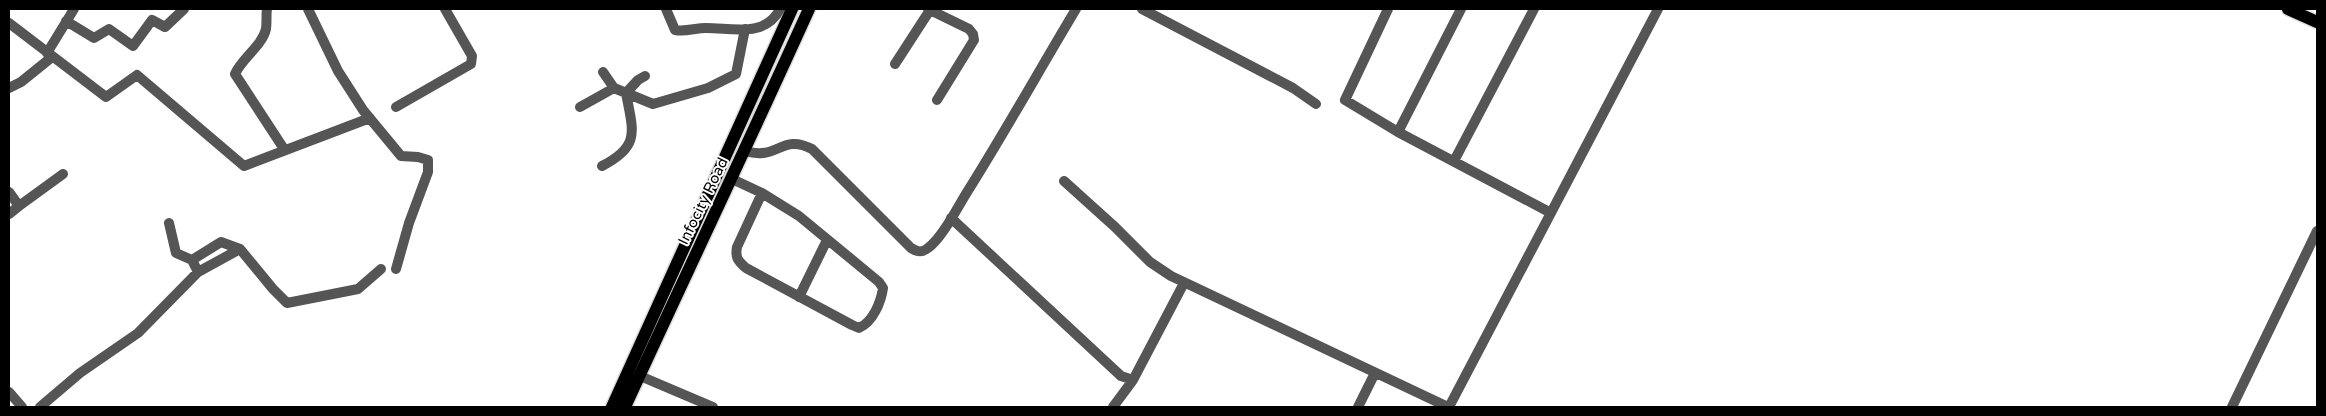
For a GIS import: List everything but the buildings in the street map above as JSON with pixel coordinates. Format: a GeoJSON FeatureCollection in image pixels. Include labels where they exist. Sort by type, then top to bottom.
{"type":"FeatureCollection","features":[{"type":"Feature","properties":{"kind":"main road","name":"Infocity Road"},"geometry":{"type":"LineString","coordinates":[[612,407],[792,9]]}},
{"type":"Feature","properties":{"kind":"main road","name":"Infocity Road"},"geometry":{"type":"LineString","coordinates":[[625,407],[732,180],[808,9]]}},
{"type":"Feature","properties":{"kind":"main road"},"geometry":{"type":"LineString","coordinates":[[2288,9],[2317,22]]}},
{"type":"Feature","properties":{"kind":"main road"},"geometry":{"type":"LineString","coordinates":[[662,296],[674,301]]}},
{"type":"Feature","properties":{"kind":"street"},"geometry":{"type":"LineString","coordinates":[[9,88],[21,82],[49,55],[74,9]]}},
{"type":"Feature","properties":{"kind":"street"},"geometry":{"type":"LineString","coordinates":[[66,21],[94,38],[109,29],[133,46],[152,20],[165,27],[184,9]]}},
{"type":"Feature","properties":{"kind":"street"},"geometry":{"type":"LineString","coordinates":[[267,9],[266,30],[258,43],[240,62],[235,74],[284,149]]}},
{"type":"Feature","properties":{"kind":"street"},"geometry":{"type":"LineString","coordinates":[[308,9],[338,71],[370,118],[401,156],[418,156],[428,160],[428,172],[409,223],[396,269]]}},
{"type":"Feature","properties":{"kind":"street"},"geometry":{"type":"LineString","coordinates":[[396,108],[472,64],[472,56],[445,9]]}},
{"type":"Feature","properties":{"kind":"street"},"geometry":{"type":"LineString","coordinates":[[666,9],[674,30],[684,32],[704,28],[760,29],[776,17],[780,9]]}},
{"type":"Feature","properties":{"kind":"street"},"geometry":{"type":"LineString","coordinates":[[895,64],[929,9],[969,29],[974,40],[937,100]]}},
{"type":"Feature","properties":{"kind":"street"},"geometry":{"type":"LineString","coordinates":[[745,151],[766,154],[790,143],[800,143],[812,150],[873,212],[917,252],[923,252],[930,247],[951,218],[1017,113],[1076,9]]}},
{"type":"Feature","properties":{"kind":"street"},"geometry":{"type":"LineString","coordinates":[[1142,9],[1293,88],[1316,104]]}},
{"type":"Feature","properties":{"kind":"street"},"geometry":{"type":"LineString","coordinates":[[1388,9],[1345,100],[1398,132],[1551,213]]}},
{"type":"Feature","properties":{"kind":"street"},"geometry":{"type":"LineString","coordinates":[[1398,132],[1461,9]]}},
{"type":"Feature","properties":{"kind":"street"},"geometry":{"type":"LineString","coordinates":[[1454,161],[1534,9]]}},
{"type":"Feature","properties":{"kind":"street"},"geometry":{"type":"LineString","coordinates":[[1064,181],[1150,262],[1184,282],[1449,407],[1658,9]]}},
{"type":"Feature","properties":{"kind":"street"},"geometry":{"type":"LineString","coordinates":[[9,23],[106,97],[136,75],[244,166],[284,149],[370,118]]}},
{"type":"Feature","properties":{"kind":"street"},"geometry":{"type":"LineString","coordinates":[[603,72],[614,88],[653,104],[708,88],[736,74],[745,29]]}},
{"type":"Feature","properties":{"kind":"street"},"geometry":{"type":"LineString","coordinates":[[626,93],[638,80],[645,76]]}},
{"type":"Feature","properties":{"kind":"street"},"geometry":{"type":"LineString","coordinates":[[580,107],[614,88]]}},
{"type":"Feature","properties":{"kind":"street"},"geometry":{"type":"LineString","coordinates":[[602,166],[625,151],[633,138],[632,118],[626,93]]}},
{"type":"Feature","properties":{"kind":"street"},"geometry":{"type":"LineString","coordinates":[[9,214],[63,174]]}},
{"type":"Feature","properties":{"kind":"street"},"geometry":{"type":"LineString","coordinates":[[732,180],[762,193],[799,216],[879,282],[883,288],[870,321],[859,328],[852,325],[799,297],[738,261],[737,247],[762,193]]}},
{"type":"Feature","properties":{"kind":"street"},"geometry":{"type":"LineString","coordinates":[[9,192],[19,206]]}},
{"type":"Feature","properties":{"kind":"street"},"geometry":{"type":"LineString","coordinates":[[951,218],[1121,376],[1133,380]]}},
{"type":"Feature","properties":{"kind":"street"},"geometry":{"type":"LineString","coordinates":[[169,222],[176,253],[192,260],[198,272]]}},
{"type":"Feature","properties":{"kind":"street"},"geometry":{"type":"LineString","coordinates":[[2232,407],[2317,231]]}},
{"type":"Feature","properties":{"kind":"street"},"geometry":{"type":"LineString","coordinates":[[799,297],[827,240]]}},
{"type":"Feature","properties":{"kind":"street"},"geometry":{"type":"LineString","coordinates":[[192,260],[221,242],[240,249],[273,289],[287,302],[358,289],[381,269]]}},
{"type":"Feature","properties":{"kind":"street"},"geometry":{"type":"LineString","coordinates":[[40,407],[80,373],[138,333],[198,272],[240,249]]}},
{"type":"Feature","properties":{"kind":"street"},"geometry":{"type":"LineString","coordinates":[[1113,407],[1133,380],[1184,282]]}},
{"type":"Feature","properties":{"kind":"street"},"geometry":{"type":"LineString","coordinates":[[1358,407],[1375,373]]}},
{"type":"Feature","properties":{"kind":"street"},"geometry":{"type":"LineString","coordinates":[[640,376],[713,407]]}},
{"type":"Feature","properties":{"kind":"street"},"geometry":{"type":"LineString","coordinates":[[9,392],[22,407]]}}]}
